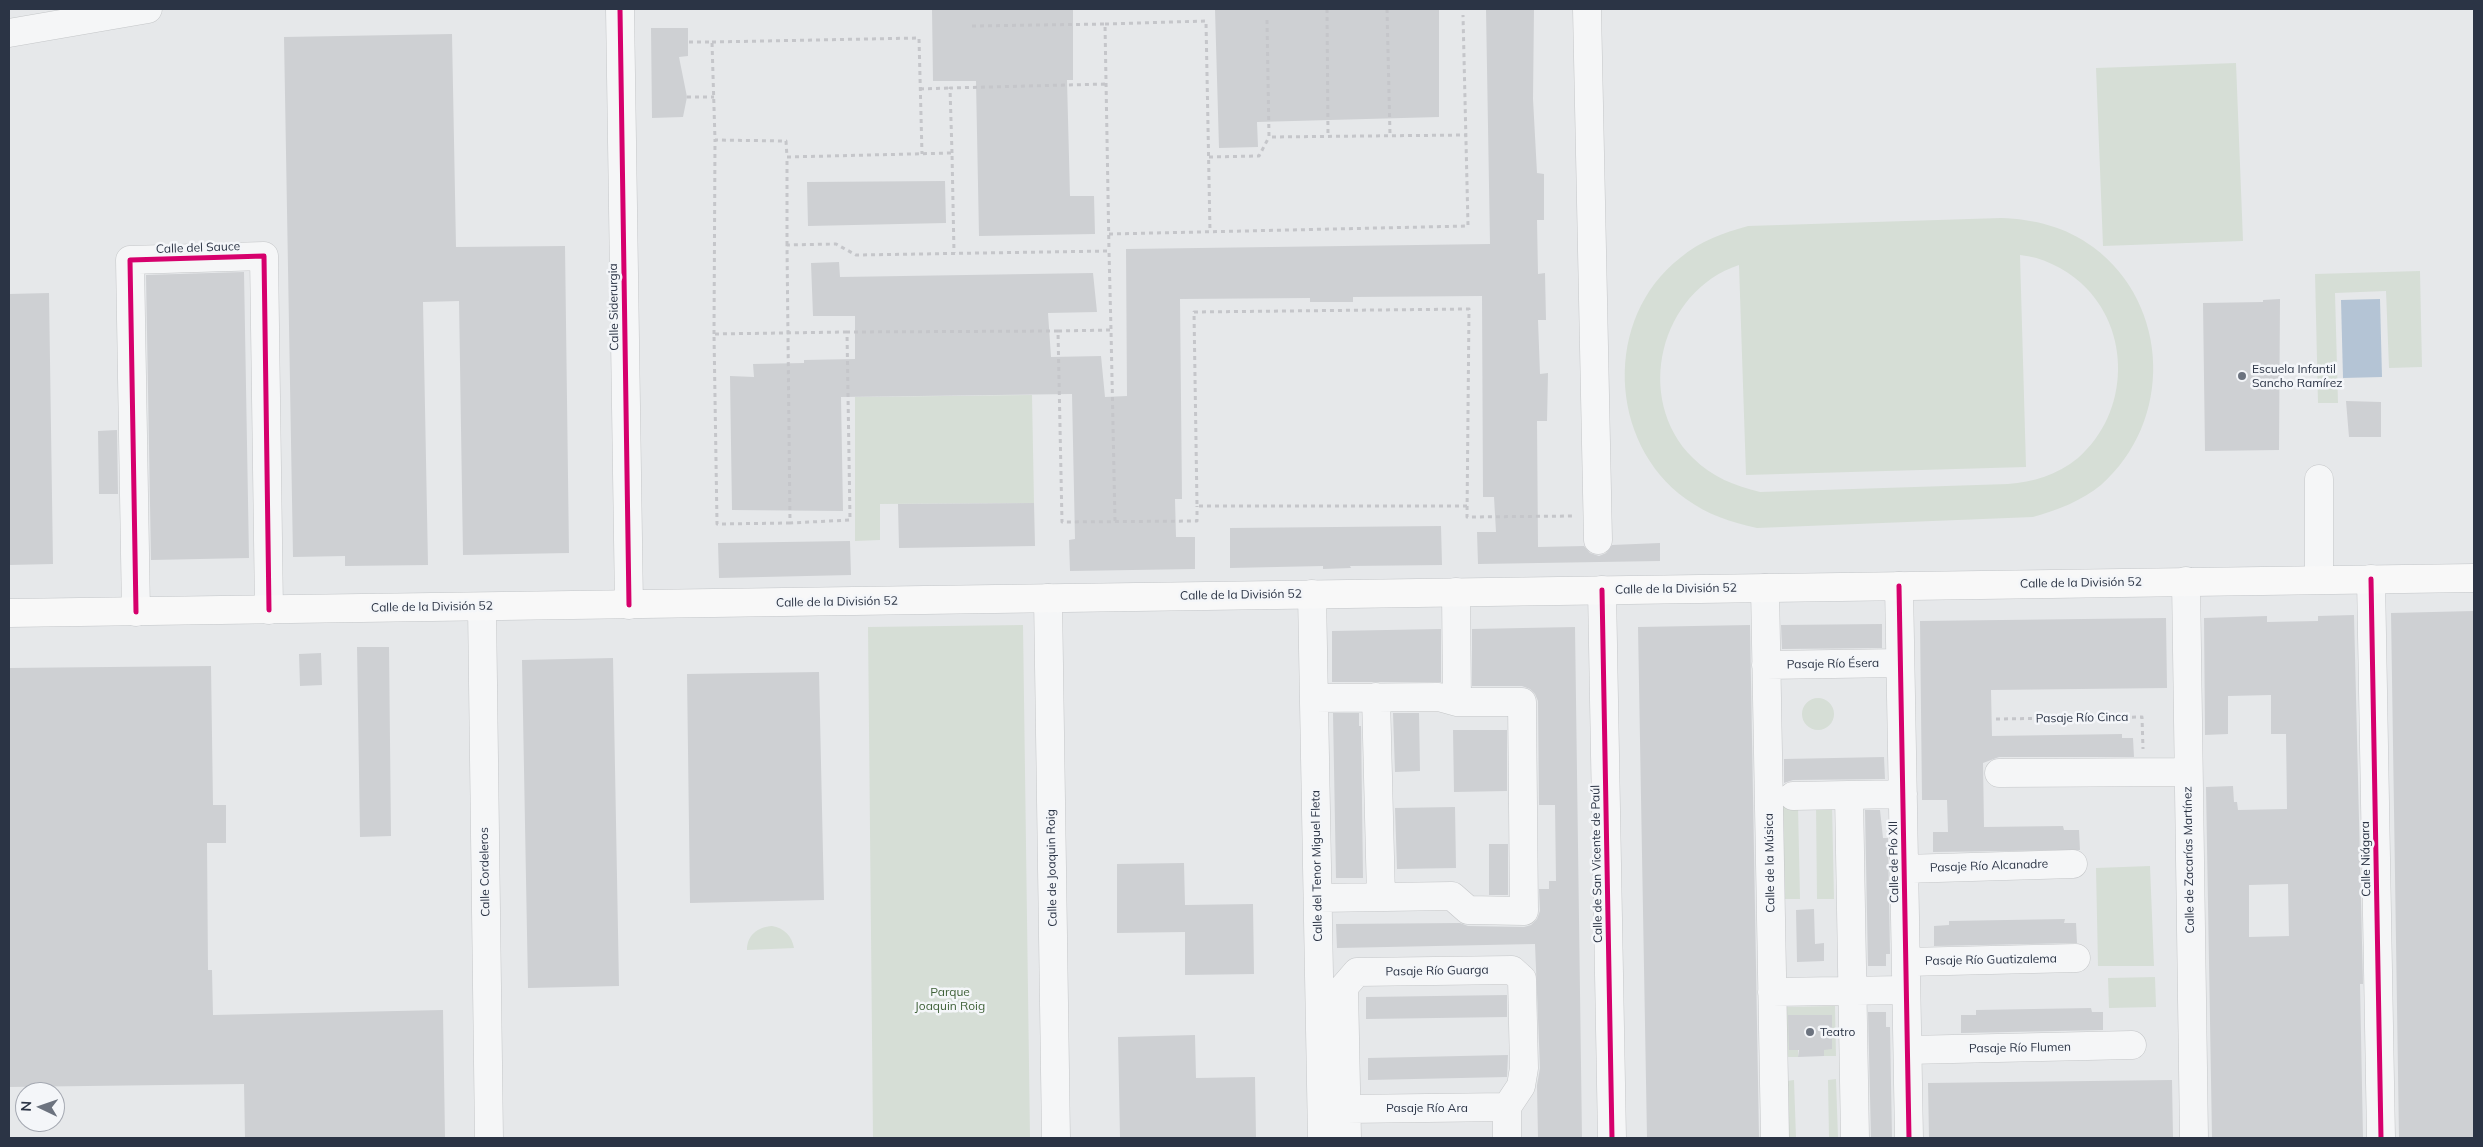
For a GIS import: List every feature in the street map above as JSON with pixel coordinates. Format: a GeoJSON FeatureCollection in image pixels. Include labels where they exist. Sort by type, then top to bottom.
{"type":"FeatureCollection","features":[{"type":"Feature","properties":{"kind":"main road","name":"Calle de la División 52"},"geometry":{"type":"LineString","coordinates":[[9,613],[2474,578]]}},
{"type":"Feature","properties":{"kind":"street"},"geometry":{"type":"LineString","coordinates":[[9,33],[148,9]]}},
{"type":"Feature","properties":{"kind":"street","name":"Calle Siderurgia"},"geometry":{"type":"LineString","coordinates":[[620,9],[629,605]]}},
{"type":"Feature","properties":{"kind":"street"},"geometry":{"type":"LineString","coordinates":[[1586,9],[1598,528]]}},
{"type":"Feature","properties":{"kind":"street","name":"Calle del Sauce"},"geometry":{"type":"LineString","coordinates":[[136,612],[130,260],[264,256],[269,610]]}},
{"type":"Feature","properties":{"kind":"street"},"geometry":{"type":"LineString","coordinates":[[2319,480],[2319,579]]}},
{"type":"Feature","properties":{"kind":"street","name":"Calle Niágara"},"geometry":{"type":"LineString","coordinates":[[2371,579],[2381,1138]]}},
{"type":"Feature","properties":{"kind":"street","name":"Calle de Zacarías Martínez"},"geometry":{"type":"LineString","coordinates":[[2186,581],[2194,1138]]}},
{"type":"Feature","properties":{"kind":"street","name":"Calle de Pío XII"},"geometry":{"type":"LineString","coordinates":[[1899,586],[1909,1138]]}},
{"type":"Feature","properties":{"kind":"street","name":"Calle de la Música"},"geometry":{"type":"LineString","coordinates":[[1765,588],[1775,1138]]}},
{"type":"Feature","properties":{"kind":"street","name":"Calle de San Vicente de Paúl"},"geometry":{"type":"LineString","coordinates":[[1602,590],[1612,1138]]}},
{"type":"Feature","properties":{"kind":"street"},"geometry":{"type":"LineString","coordinates":[[1456,592],[1457,702]]}},
{"type":"Feature","properties":{"kind":"street","name":"Calle del Tenor Miguel Fleta"},"geometry":{"type":"LineString","coordinates":[[1312,594],[1322,1138]]}},
{"type":"Feature","properties":{"kind":"street","name":"Calle de Joaquin Roig"},"geometry":{"type":"LineString","coordinates":[[1048,598],[1056,1138]]}},
{"type":"Feature","properties":{"kind":"street","name":"Calle Cordeleros"},"geometry":{"type":"LineString","coordinates":[[482,607],[489,1138]]}},
{"type":"Feature","properties":{"kind":"street","name":"Pasaje Río Ésera"},"geometry":{"type":"LineString","coordinates":[[1766,665],[1900,663]]}},
{"type":"Feature","properties":{"kind":"street"},"geometry":{"type":"LineString","coordinates":[[1314,698],[1439,696],[1457,702],[1522,702],[1524,911],[1468,910],[1452,896],[1318,898]]}},
{"type":"Feature","properties":{"kind":"street"},"geometry":{"type":"LineString","coordinates":[[1376,697],[1381,897]]}},
{"type":"Feature","properties":{"kind":"street"},"geometry":{"type":"LineString","coordinates":[[1999,774],[2188,772]]}},
{"type":"Feature","properties":{"kind":"street"},"geometry":{"type":"LineString","coordinates":[[1849,794],[1855,1138]]}},
{"type":"Feature","properties":{"kind":"street"},"geometry":{"type":"LineString","coordinates":[[1793,796],[1903,794]]}},
{"type":"Feature","properties":{"kind":"street","name":"Pasaje Río Alcanadre"},"geometry":{"type":"LineString","coordinates":[[1904,869],[2073,864]]}},
{"type":"Feature","properties":{"kind":"street","name":"Pasaje Río Guatizalema"},"geometry":{"type":"LineString","coordinates":[[1906,962],[2076,958]]}},
{"type":"Feature","properties":{"kind":"street","name":"Pasaje Río Guarga"},"geometry":{"type":"LineString","coordinates":[[1347,1138],[1344,987],[1357,972],[1512,970],[1522,979],[1524,1068],[1521,1086],[1507,1107]]}},
{"type":"Feature","properties":{"kind":"street"},"geometry":{"type":"LineString","coordinates":[[1772,992],[1906,990]]}},
{"type":"Feature","properties":{"kind":"street","name":"Pasaje Río Flumen"},"geometry":{"type":"LineString","coordinates":[[1908,1050],[2132,1045]]}},
{"type":"Feature","properties":{"kind":"street"},"geometry":{"type":"LineString","coordinates":[[1507,1107],[1507,1138]]}},
{"type":"Feature","properties":{"kind":"street","name":"Pasaje Río Ara"},"geometry":{"type":"LineString","coordinates":[[1347,1109],[1507,1107]]}},
{"type":"Feature","properties":{"kind":"path"},"geometry":{"type":"LineString","coordinates":[[1327,9],[1328,136]]}},
{"type":"Feature","properties":{"kind":"path"},"geometry":{"type":"LineString","coordinates":[[1387,9],[1390,136]]}},
{"type":"Feature","properties":{"kind":"path"},"geometry":{"type":"LineString","coordinates":[[1109,234],[1468,226],[1462,16]]}},
{"type":"Feature","properties":{"kind":"path"},"geometry":{"type":"LineString","coordinates":[[1209,156],[1260,156],[1269,137],[1267,20]]}},
{"type":"Feature","properties":{"kind":"path"},"geometry":{"type":"LineString","coordinates":[[972,26],[1206,21],[1210,232]]}},
{"type":"Feature","properties":{"kind":"path"},"geometry":{"type":"LineString","coordinates":[[1105,24],[1115,521]]}},
{"type":"Feature","properties":{"kind":"path"},"geometry":{"type":"LineString","coordinates":[[689,42],[919,38],[922,154]]}},
{"type":"Feature","properties":{"kind":"path"},"geometry":{"type":"LineString","coordinates":[[712,42],[715,140],[714,334],[717,524],[850,520],[847,332]]}},
{"type":"Feature","properties":{"kind":"path"},"geometry":{"type":"LineString","coordinates":[[920,89],[1106,84]]}},
{"type":"Feature","properties":{"kind":"path"},"geometry":{"type":"LineString","coordinates":[[950,88],[954,253]]}},
{"type":"Feature","properties":{"kind":"path"},"geometry":{"type":"LineString","coordinates":[[687,97],[714,97]]}},
{"type":"Feature","properties":{"kind":"path"},"geometry":{"type":"LineString","coordinates":[[1269,137],[1466,135]]}},
{"type":"Feature","properties":{"kind":"path"},"geometry":{"type":"LineString","coordinates":[[715,140],[786,141],[790,523]]}},
{"type":"Feature","properties":{"kind":"path"},"geometry":{"type":"LineString","coordinates":[[787,157],[952,153]]}},
{"type":"Feature","properties":{"kind":"path"},"geometry":{"type":"LineString","coordinates":[[787,245],[836,244],[856,255],[1109,251]]}},
{"type":"Feature","properties":{"kind":"path"},"geometry":{"type":"LineString","coordinates":[[1058,330],[1062,522],[1197,521],[1194,312],[1469,310],[1467,517],[1598,528]]}},
{"type":"Feature","properties":{"kind":"path"},"geometry":{"type":"LineString","coordinates":[[714,334],[1111,330]]}},
{"type":"Feature","properties":{"kind":"path"},"geometry":{"type":"LineString","coordinates":[[1197,506],[1467,506]]}},
{"type":"Feature","properties":{"kind":"green space"},"geometry":{"type":"Polygon","coordinates":[[[2236,63],[2243,241],[2103,246],[2096,68],[2236,63]]]}},
{"type":"Feature","properties":{"kind":"green space"},"geometry":{"type":"Polygon","coordinates":[[[2001,218],[2049,225],[2083,240],[2119,271],[2137,300],[2149,331],[2153,364],[2151,397],[2141,429],[2125,459],[2101,485],[2085,496],[2060,508],[2033,517],[1757,528],[1720,517],[1694,505],[1660,475],[1641,446],[1630,414],[1625,380],[1627,346],[1637,313],[1655,283],[1680,258],[1712,238],[1748,226],[2001,218]],[[2020,255],[2026,467],[1746,475],[1739,265],[1712,278],[1690,298],[1674,322],[1664,349],[1660,378],[1664,407],[1675,434],[1693,458],[1716,476],[1733,484],[1760,492],[2008,484],[2036,479],[2062,469],[2078,458],[2095,439],[2108,418],[2115,395],[2118,371],[2116,347],[2109,323],[2098,302],[2081,283],[2052,264],[2020,255]]]}},
{"type":"Feature","properties":{"kind":"green space"},"geometry":{"type":"Polygon","coordinates":[[[2420,271],[2422,367],[2389,368],[2386,291],[2335,293],[2338,403],[2318,403],[2315,274],[2420,271]]]}},
{"type":"Feature","properties":{"kind":"green space"},"geometry":{"type":"Polygon","coordinates":[[[1032,395],[1034,503],[880,504],[880,540],[855,541],[855,397],[1032,395]]]}},
{"type":"Feature","properties":{"kind":"green space","name":"Parque Joaquin Roig"},"geometry":{"type":"Polygon","coordinates":[[[1023,625],[1030,1138],[873,1138],[868,627],[1023,625]]]}},
{"type":"Feature","properties":{"kind":"green space"},"geometry":{"type":"Polygon","coordinates":[[[1818,698],[1824,699],[1829,703],[1833,708],[1833,720],[1829,725],[1824,729],[1818,730],[1812,729],[1807,725],[1803,720],[1802,714],[1803,708],[1807,703],[1812,699],[1818,698]]]}},
{"type":"Feature","properties":{"kind":"green space"},"geometry":{"type":"Polygon","coordinates":[[[1816,805],[1832,805],[1834,899],[1817,899],[1816,805]]]}},
{"type":"Feature","properties":{"kind":"green space"},"geometry":{"type":"Polygon","coordinates":[[[1782,806],[1798,806],[1800,899],[1784,899],[1782,806]]]}},
{"type":"Feature","properties":{"kind":"green space"},"geometry":{"type":"Polygon","coordinates":[[[2150,866],[2154,966],[2098,966],[2096,868],[2150,866]]]}},
{"type":"Feature","properties":{"kind":"green space"},"geometry":{"type":"Polygon","coordinates":[[[772,926],[787,933],[794,948],[747,950],[749,940],[754,933],[762,928],[772,926]]]}},
{"type":"Feature","properties":{"kind":"green space"},"geometry":{"type":"Polygon","coordinates":[[[2155,977],[2156,1007],[2109,1008],[2108,978],[2155,977]]]}},
{"type":"Feature","properties":{"kind":"green space"},"geometry":{"type":"Polygon","coordinates":[[[1835,1006],[1836,1056],[1824,1056],[1824,1049],[1832,1049],[1832,1015],[1789,1015],[1789,1050],[1798,1050],[1798,1057],[1786,1057],[1785,1007],[1835,1006]]]}},
{"type":"Feature","properties":{"kind":"green space"},"geometry":{"type":"Polygon","coordinates":[[[1836,1079],[1838,1138],[1829,1138],[1828,1080],[1836,1079]]]}},
{"type":"Feature","properties":{"kind":"green space"},"geometry":{"type":"Polygon","coordinates":[[[1794,1080],[1796,1138],[1788,1138],[1787,1081],[1794,1080]]]}},
{"type":"Feature","properties":{"kind":"water"},"geometry":{"type":"Polygon","coordinates":[[[2380,299],[2382,377],[2343,378],[2341,300],[2380,299]]]}},
{"type":"Feature","properties":{"kind":"building"},"geometry":{"type":"Polygon","coordinates":[[[932,9],[1073,9],[1073,80],[1067,80],[1070,196],[1094,196],[1095,234],[979,236],[976,81],[933,81],[932,9]]]}},
{"type":"Feature","properties":{"kind":"building"},"geometry":{"type":"Polygon","coordinates":[[[1215,9],[1439,9],[1439,117],[1257,122],[1258,147],[1219,148],[1215,9]]]}},
{"type":"Feature","properties":{"kind":"building"},"geometry":{"type":"Polygon","coordinates":[[[1486,9],[1534,9],[1533,99],[1537,173],[1544,174],[1544,220],[1537,220],[1538,274],[1545,273],[1546,320],[1538,320],[1540,374],[1548,373],[1547,421],[1537,421],[1538,547],[1584,546],[1590,553],[1599,556],[1606,553],[1612,545],[1660,543],[1660,561],[1478,564],[1477,532],[1496,532],[1494,497],[1483,497],[1482,296],[1353,297],[1353,302],[1310,302],[1310,298],[1180,299],[1182,499],[1175,499],[1176,537],[1195,537],[1195,569],[1070,571],[1069,540],[1075,539],[1072,394],[841,397],[843,511],[732,510],[730,376],[754,377],[753,364],[855,359],[855,316],[813,316],[811,263],[839,262],[840,277],[1093,273],[1097,312],[1048,313],[1051,357],[1101,356],[1105,397],[1127,396],[1126,249],[1490,244],[1486,9]]]}},
{"type":"Feature","properties":{"kind":"building"},"geometry":{"type":"Polygon","coordinates":[[[651,28],[688,28],[688,56],[679,57],[687,97],[683,117],[652,118],[651,28]]]}},
{"type":"Feature","properties":{"kind":"building"},"geometry":{"type":"Polygon","coordinates":[[[452,34],[456,247],[565,246],[569,553],[463,555],[459,301],[423,302],[428,565],[345,566],[345,556],[293,557],[284,37],[452,34]]]}},
{"type":"Feature","properties":{"kind":"building"},"geometry":{"type":"Polygon","coordinates":[[[945,181],[946,223],[808,226],[807,182],[945,181]]]}},
{"type":"Feature","properties":{"kind":"building"},"geometry":{"type":"Polygon","coordinates":[[[244,272],[249,558],[151,560],[146,275],[244,272]]]}},
{"type":"Feature","properties":{"kind":"building"},"geometry":{"type":"Polygon","coordinates":[[[49,293],[53,564],[9,565],[9,294],[49,293]]]}},
{"type":"Feature","properties":{"kind":"building","name":"Escuela Infantil Sancho Ramírez"},"geometry":{"type":"Polygon","coordinates":[[[2280,299],[2279,450],[2205,451],[2203,303],[2263,302],[2263,300],[2280,299]]]}},
{"type":"Feature","properties":{"kind":"building"},"geometry":{"type":"Polygon","coordinates":[[[2346,401],[2381,402],[2381,437],[2349,437],[2346,401]]]}},
{"type":"Feature","properties":{"kind":"building"},"geometry":{"type":"Polygon","coordinates":[[[117,430],[118,494],[99,494],[98,431],[117,430]]]}},
{"type":"Feature","properties":{"kind":"building"},"geometry":{"type":"Polygon","coordinates":[[[1034,503],[1035,546],[899,548],[898,504],[1034,503]]]}},
{"type":"Feature","properties":{"kind":"building"},"geometry":{"type":"Polygon","coordinates":[[[1441,526],[1442,565],[1350,566],[1351,568],[1323,569],[1323,566],[1230,568],[1230,528],[1441,526]]]}},
{"type":"Feature","properties":{"kind":"building"},"geometry":{"type":"Polygon","coordinates":[[[850,541],[851,575],[719,578],[718,543],[850,541]]]}},
{"type":"Feature","properties":{"kind":"building"},"geometry":{"type":"Polygon","coordinates":[[[2474,611],[2474,1138],[2399,1138],[2391,613],[2474,611]]]}},
{"type":"Feature","properties":{"kind":"building"},"geometry":{"type":"Polygon","coordinates":[[[2354,615],[2363,984],[2360,984],[2363,1138],[2212,1138],[2206,787],[2233,786],[2234,802],[2237,802],[2238,810],[2287,809],[2286,734],[2271,734],[2271,695],[2228,696],[2228,734],[2205,735],[2204,618],[2267,616],[2267,622],[2318,621],[2318,616],[2354,615]],[[2288,884],[2249,885],[2249,937],[2289,936],[2288,884]]]}},
{"type":"Feature","properties":{"kind":"building"},"geometry":{"type":"Polygon","coordinates":[[[2166,618],[2167,688],[1991,690],[1992,736],[2122,734],[2122,738],[2133,738],[2134,757],[1999,757],[1983,763],[1984,827],[2063,826],[2064,830],[2079,830],[2080,850],[1933,852],[1933,832],[1948,832],[1947,800],[1922,800],[1920,621],[2166,618]]]}},
{"type":"Feature","properties":{"kind":"building"},"geometry":{"type":"Polygon","coordinates":[[[1882,624],[1882,648],[1782,649],[1781,625],[1882,624]]]}},
{"type":"Feature","properties":{"kind":"building"},"geometry":{"type":"Polygon","coordinates":[[[1750,625],[1759,1138],[1647,1138],[1638,627],[1750,625]]]}},
{"type":"Feature","properties":{"kind":"building"},"geometry":{"type":"Polygon","coordinates":[[[1575,627],[1582,1138],[1538,1138],[1537,1085],[1540,1068],[1535,944],[1337,948],[1336,924],[1460,923],[1468,926],[1524,927],[1531,925],[1537,919],[1540,911],[1539,889],[1549,889],[1549,881],[1556,881],[1555,805],[1539,805],[1538,701],[1530,689],[1522,686],[1472,686],[1472,629],[1575,627]]]}},
{"type":"Feature","properties":{"kind":"building"},"geometry":{"type":"Polygon","coordinates":[[[1441,629],[1441,682],[1332,682],[1332,631],[1441,629]]]}},
{"type":"Feature","properties":{"kind":"building"},"geometry":{"type":"Polygon","coordinates":[[[357,647],[389,647],[391,836],[360,837],[357,647]]]}},
{"type":"Feature","properties":{"kind":"building"},"geometry":{"type":"Polygon","coordinates":[[[321,653],[322,685],[300,686],[299,654],[321,653]]]}},
{"type":"Feature","properties":{"kind":"building"},"geometry":{"type":"Polygon","coordinates":[[[613,658],[619,986],[528,988],[522,660],[613,658]]]}},
{"type":"Feature","properties":{"kind":"building"},"geometry":{"type":"Polygon","coordinates":[[[211,666],[213,805],[226,805],[226,843],[207,843],[208,970],[212,970],[213,1015],[443,1010],[445,1138],[245,1138],[244,1084],[65,1086],[65,1082],[15,1082],[15,1087],[9,1087],[9,668],[211,666]]]}},
{"type":"Feature","properties":{"kind":"building"},"geometry":{"type":"Polygon","coordinates":[[[819,672],[824,900],[690,903],[687,674],[819,672]]]}},
{"type":"Feature","properties":{"kind":"building"},"geometry":{"type":"Polygon","coordinates":[[[1333,713],[1359,713],[1359,726],[1361,726],[1363,878],[1336,878],[1333,713]]]}},
{"type":"Feature","properties":{"kind":"building"},"geometry":{"type":"Polygon","coordinates":[[[1393,713],[1419,713],[1420,771],[1395,772],[1393,713]]]}},
{"type":"Feature","properties":{"kind":"building"},"geometry":{"type":"Polygon","coordinates":[[[1453,730],[1507,730],[1507,791],[1454,792],[1453,730]]]}},
{"type":"Feature","properties":{"kind":"building"},"geometry":{"type":"Polygon","coordinates":[[[1884,757],[1885,779],[1793,780],[1784,783],[1784,759],[1884,757]]]}},
{"type":"Feature","properties":{"kind":"building"},"geometry":{"type":"Polygon","coordinates":[[[1455,807],[1456,868],[1397,869],[1395,808],[1455,807]]]}},
{"type":"Feature","properties":{"kind":"building"},"geometry":{"type":"Polygon","coordinates":[[[1865,810],[1880,810],[1883,838],[1888,838],[1890,954],[1886,954],[1886,966],[1868,966],[1865,810]]]}},
{"type":"Feature","properties":{"kind":"building"},"geometry":{"type":"Polygon","coordinates":[[[1489,844],[1508,844],[1508,895],[1489,895],[1489,844]]]}},
{"type":"Feature","properties":{"kind":"building"},"geometry":{"type":"Polygon","coordinates":[[[1184,863],[1185,905],[1253,904],[1254,974],[1185,975],[1185,932],[1117,933],[1117,864],[1184,863]]]}},
{"type":"Feature","properties":{"kind":"building"},"geometry":{"type":"Polygon","coordinates":[[[1814,909],[1815,944],[1824,943],[1824,961],[1797,962],[1796,910],[1814,909]]]}},
{"type":"Feature","properties":{"kind":"building"},"geometry":{"type":"Polygon","coordinates":[[[2065,919],[2064,923],[2076,923],[2077,943],[1934,946],[1934,926],[1949,925],[1949,921],[2065,919]]]}},
{"type":"Feature","properties":{"kind":"building"},"geometry":{"type":"Polygon","coordinates":[[[1507,995],[1507,1017],[1366,1019],[1366,997],[1507,995]]]}},
{"type":"Feature","properties":{"kind":"building"},"geometry":{"type":"Polygon","coordinates":[[[2091,1008],[2092,1012],[2103,1012],[2103,1030],[1961,1033],[1961,1015],[1976,1015],[1976,1010],[2091,1008]]]}},
{"type":"Feature","properties":{"kind":"building"},"geometry":{"type":"Polygon","coordinates":[[[1868,1012],[1886,1012],[1886,1027],[1890,1027],[1892,1138],[1871,1138],[1868,1012]]]}},
{"type":"Feature","properties":{"kind":"building","name":"Teatro"},"geometry":{"type":"Polygon","coordinates":[[[1788,1015],[1832,1015],[1832,1049],[1824,1050],[1824,1056],[1798,1057],[1799,1050],[1789,1050],[1788,1015]]]}},
{"type":"Feature","properties":{"kind":"building"},"geometry":{"type":"Polygon","coordinates":[[[1195,1035],[1196,1078],[1255,1077],[1256,1138],[1120,1138],[1118,1037],[1195,1035]]]}},
{"type":"Feature","properties":{"kind":"building"},"geometry":{"type":"Polygon","coordinates":[[[1508,1055],[1507,1077],[1368,1080],[1368,1058],[1508,1055]]]}},
{"type":"Feature","properties":{"kind":"building"},"geometry":{"type":"Polygon","coordinates":[[[2172,1080],[2173,1138],[1929,1138],[1928,1083],[2172,1080]]]}},
{"type":"Feature","properties":{"kind":"cycle path"},"geometry":{"type":"LineString","coordinates":[[620,9],[629,605]]}},
{"type":"Feature","properties":{"kind":"cycle path"},"geometry":{"type":"LineString","coordinates":[[136,612],[130,260],[264,256],[269,610]]}},
{"type":"Feature","properties":{"kind":"cycle path"},"geometry":{"type":"LineString","coordinates":[[2371,579],[2381,1138]]}},
{"type":"Feature","properties":{"kind":"cycle path"},"geometry":{"type":"LineString","coordinates":[[1899,586],[1909,1138]]}},
{"type":"Feature","properties":{"kind":"cycle path"},"geometry":{"type":"LineString","coordinates":[[1602,590],[1612,1138]]}},
{"type":"Feature","properties":{"kind":"place","name":"Escuela Infantil Sancho Ramírez"},"geometry":{"type":"Point","coordinates":[2242,376]}},
{"type":"Feature","properties":{"kind":"place","name":"Teatro"},"geometry":{"type":"Point","coordinates":[1810,1032]}}]}
